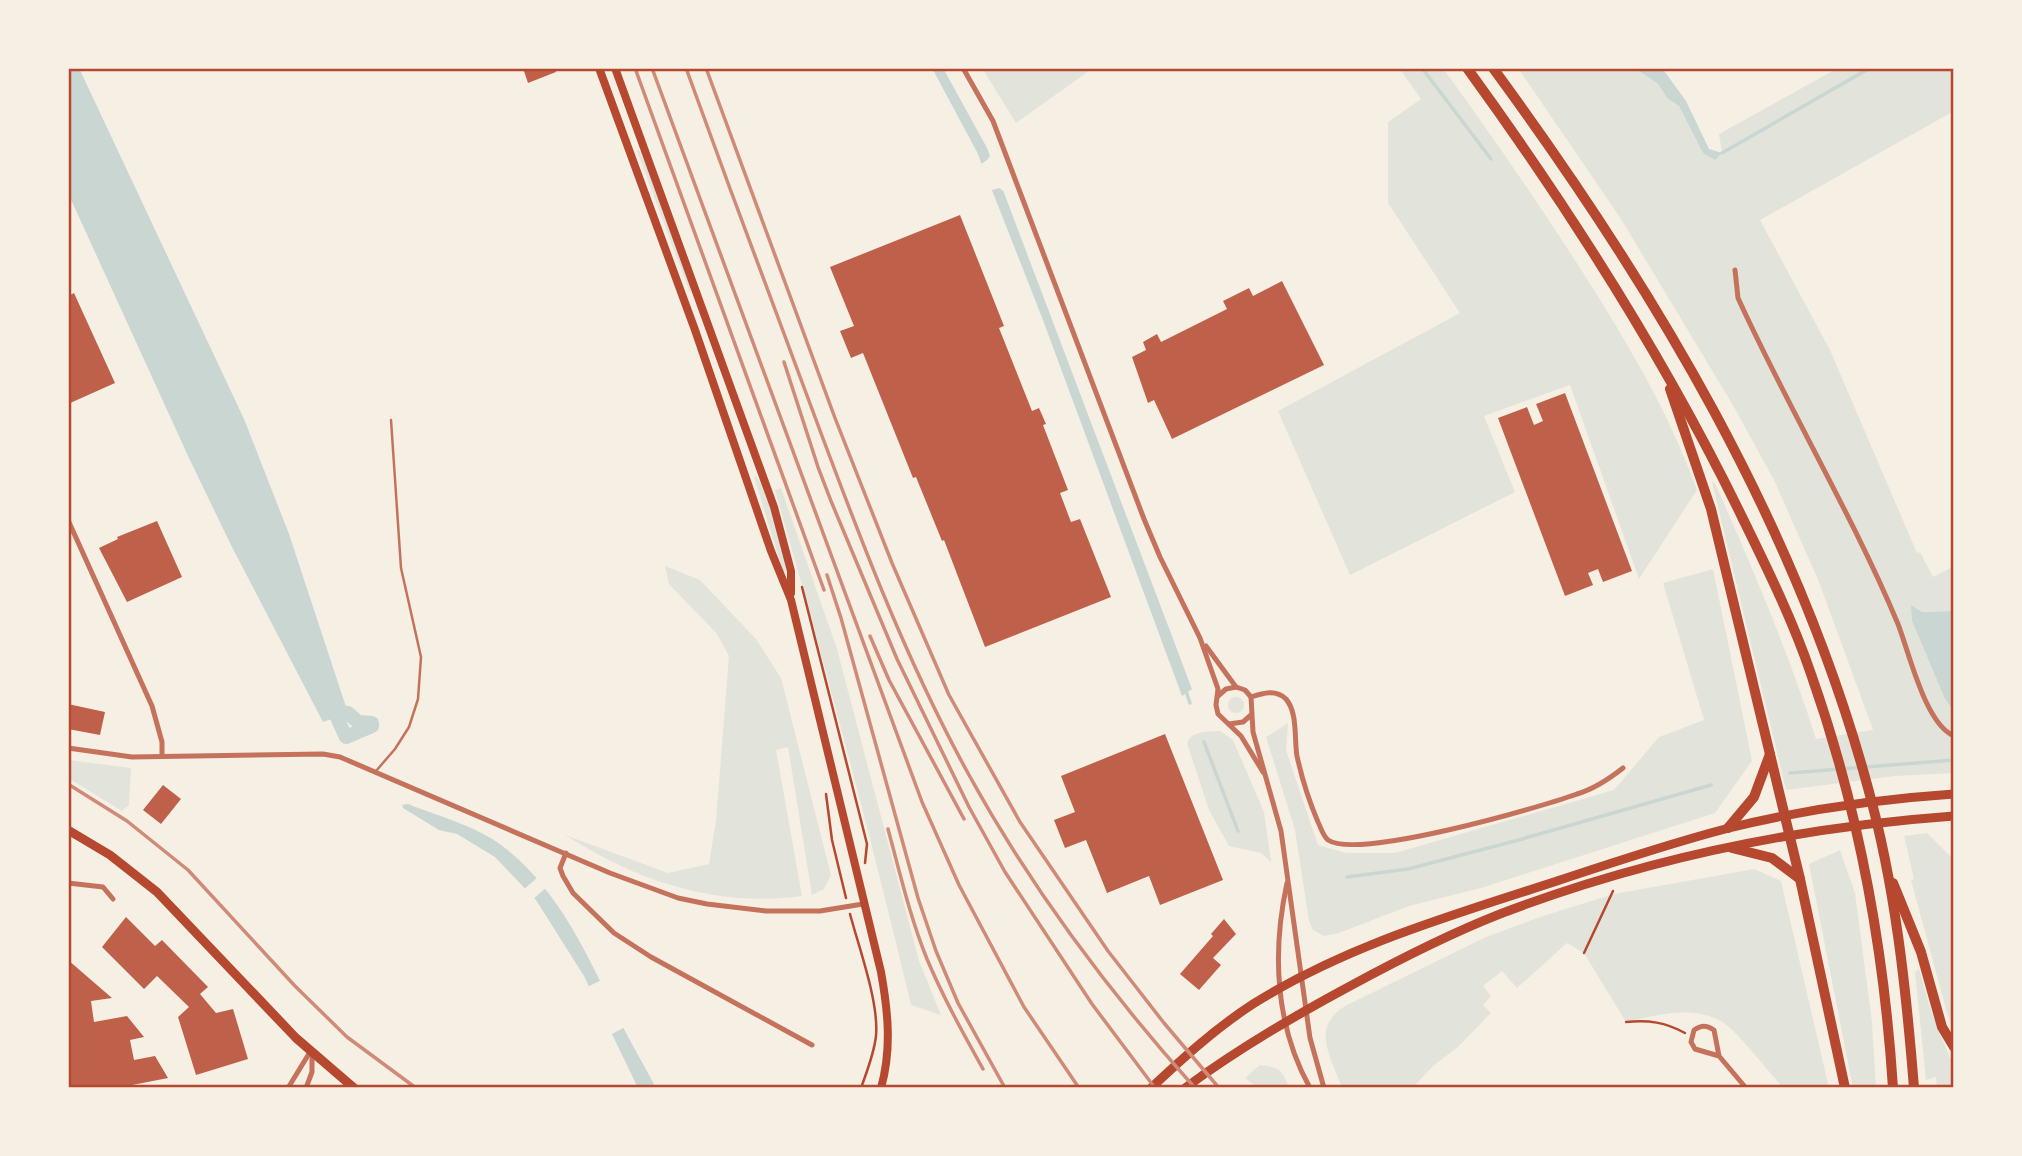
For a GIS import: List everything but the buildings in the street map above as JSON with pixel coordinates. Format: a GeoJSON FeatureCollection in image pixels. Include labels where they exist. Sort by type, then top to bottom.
{"type":"FeatureCollection","features":[{"type":"Feature","properties":{"kind":"highway"},"geometry":{"type":"LineString","coordinates":[[1467,68],[1592,249],[1659,359],[1714,459],[1784,604],[1811,674],[1848,797],[1864,869],[1885,992],[1893,1088]]}},
{"type":"Feature","properties":{"kind":"highway"},"geometry":{"type":"LineString","coordinates":[[1493,68],[1617,248],[1677,346],[1733,447],[1804,595],[1853,734],[1886,866],[1906,990],[1914,1088]]}},
{"type":"Feature","properties":{"kind":"highway"},"geometry":{"type":"LineString","coordinates":[[1659,359],[1711,509],[1800,879],[1845,1088]]}},
{"type":"Feature","properties":{"kind":"highway"},"geometry":{"type":"LineString","coordinates":[[1728,828],[1754,797],[1770,754]]}},
{"type":"Feature","properties":{"kind":"highway"},"geometry":{"type":"LineString","coordinates":[[1732,848],[1772,858],[1800,879]]}},
{"type":"Feature","properties":{"kind":"highway"},"geometry":{"type":"LineString","coordinates":[[1886,866],[1921,952],[1942,1027],[1954,1047]]}},
{"type":"Feature","properties":{"kind":"main road"},"geometry":{"type":"LineString","coordinates":[[599,68],[690,317],[771,551],[791,600],[881,972],[888,1029],[888,1057],[881,1088]]}},
{"type":"Feature","properties":{"kind":"main road"},"geometry":{"type":"LineString","coordinates":[[615,68],[774,507],[791,570],[791,600]]}},
{"type":"Feature","properties":{"kind":"main road"},"geometry":{"type":"LineString","coordinates":[[1151,1088],[1208,1037],[1252,1005],[1351,952],[1415,928],[1728,828],[1875,802],[1954,794]]}},
{"type":"Feature","properties":{"kind":"main road"},"geometry":{"type":"LineString","coordinates":[[1185,1088],[1306,1010],[1388,966],[1502,913],[1634,871],[1732,848],[1790,836],[1880,823],[1954,816]]}},
{"type":"Feature","properties":{"kind":"main road"},"geometry":{"type":"LineString","coordinates":[[68,830],[110,855],[157,892],[310,1052],[354,1088]]}},
{"type":"Feature","properties":{"kind":"street"},"geometry":{"type":"LineString","coordinates":[[963,68],[993,121],[1149,531],[1200,638],[1216,684],[1218,714],[1241,736],[1263,772]]}},
{"type":"Feature","properties":{"kind":"street"},"geometry":{"type":"LineString","coordinates":[[1735,270],[1738,298],[1880,582],[1930,708],[1942,729],[1954,736]]}},
{"type":"Feature","properties":{"kind":"street"},"geometry":{"type":"LineString","coordinates":[[68,520],[152,706],[162,742],[162,756]]}},
{"type":"Feature","properties":{"kind":"street"},"geometry":{"type":"LineString","coordinates":[[1200,638],[1236,687]]}},
{"type":"Feature","properties":{"kind":"street"},"geometry":{"type":"LineString","coordinates":[[1218,696],[1226,689],[1236,687],[1245,690],[1251,697],[1251,715],[1263,772],[1280,831],[1310,1038],[1324,1088]]}},
{"type":"Feature","properties":{"kind":"street"},"geometry":{"type":"LineString","coordinates":[[1251,697],[1272,692],[1283,697],[1290,705],[1297,756],[1309,801],[1326,838],[1336,844],[1378,844],[1435,834],[1579,794],[1607,780],[1623,768]]}},
{"type":"Feature","properties":{"kind":"street"},"geometry":{"type":"LineString","coordinates":[[1228,723],[1243,722],[1251,715]]}},
{"type":"Feature","properties":{"kind":"street"},"geometry":{"type":"LineString","coordinates":[[68,748],[121,756],[323,754],[340,757],[644,887],[678,898],[736,909],[799,912],[863,904]]}},
{"type":"Feature","properties":{"kind":"street"},"geometry":{"type":"LineString","coordinates":[[566,853],[561,869],[573,893],[614,933],[651,957],[812,1045]]}},
{"type":"Feature","properties":{"kind":"street"},"geometry":{"type":"LineString","coordinates":[[1287,880],[1278,936],[1279,989],[1293,1049],[1310,1088]]}},
{"type":"Feature","properties":{"kind":"street"},"geometry":{"type":"LineString","coordinates":[[68,883],[103,887],[113,899]]}},
{"type":"Feature","properties":{"kind":"street"},"geometry":{"type":"LineString","coordinates":[[1719,1056],[1695,1049],[1691,1042],[1694,1030],[1700,1026],[1714,1030],[1719,1056],[1746,1088]]}},
{"type":"Feature","properties":{"kind":"street"},"geometry":{"type":"LineString","coordinates":[[288,1088],[310,1052]]}},
{"type":"Feature","properties":{"kind":"street"},"geometry":{"type":"LineString","coordinates":[[306,1088],[313,1067],[310,1052]]}},
{"type":"Feature","properties":{"kind":"lane"},"geometry":{"type":"LineString","coordinates":[[376,771],[409,727],[418,699],[422,657],[401,568],[391,420]]}},
{"type":"Feature","properties":{"kind":"path"},"geometry":{"type":"LineString","coordinates":[[832,840],[873,1004],[876,1026],[873,1052],[861,1088]]}},
{"type":"Feature","properties":{"kind":"path"},"geometry":{"type":"LineString","coordinates":[[1584,953],[1614,891]]}},
{"type":"Feature","properties":{"kind":"path"},"geometry":{"type":"LineString","coordinates":[[1626,1022],[1654,1021],[1672,1026],[1691,1036]]}},
{"type":"Feature","properties":{"kind":"shaded area"},"geometry":{"type":"Polygon","coordinates":[[[68,68],[79,68],[244,419],[289,534],[348,713],[323,722],[189,458],[68,193],[68,68]]]}},
{"type":"Feature","properties":{"kind":"shaded area"},"geometry":{"type":"Polygon","coordinates":[[[932,68],[943,68],[987,148],[1192,689],[1182,696],[1043,320],[977,152],[932,68]]]}},
{"type":"Feature","properties":{"kind":"shaded area"},"geometry":{"type":"Polygon","coordinates":[[[982,68],[1089,68],[1089,71],[1016,123],[982,68]]]}},
{"type":"Feature","properties":{"kind":"shaded area"},"geometry":{"type":"Polygon","coordinates":[[[1399,68],[1443,68],[1594,290],[1637,363],[1675,437],[1697,490],[1639,579],[1570,385],[1484,416],[1515,492],[1350,575],[1278,411],[1460,313],[1388,203],[1388,122],[1421,99],[1399,68]]]}},
{"type":"Feature","properties":{"kind":"shaded area"},"geometry":{"type":"Polygon","coordinates":[[[1518,68],[1635,68],[1658,84],[1667,98],[1679,106],[1703,153],[1715,160],[1722,153],[1719,134],[1838,68],[1954,68],[1954,111],[1760,220],[1830,350],[1917,553],[1920,552],[1933,577],[1954,566],[1954,611],[1922,612],[1912,606],[1912,621],[1945,699],[1954,711],[1954,737],[1950,741],[1954,742],[1954,773],[1895,776],[1786,790],[1712,482],[1715,483],[1769,610],[1816,739],[1873,730],[1819,582],[1775,482],[1734,407],[1621,219],[1518,68]]]}},
{"type":"Feature","properties":{"kind":"shaded area"},"geometry":{"type":"Polygon","coordinates":[[[1635,68],[1662,68],[1686,101],[1709,149],[1722,153],[1715,160],[1703,153],[1679,106],[1667,98],[1658,84],[1635,68]]]}},
{"type":"Feature","properties":{"kind":"shaded area"},"geometry":{"type":"Polygon","coordinates":[[[639,150],[649,170],[686,274],[690,293],[637,151],[639,150]]]}},
{"type":"Feature","properties":{"kind":"shaded area"},"geometry":{"type":"Polygon","coordinates":[[[756,476],[776,523],[786,573],[783,571],[754,477],[756,476]]]}},
{"type":"Feature","properties":{"kind":"shaded area"},"geometry":{"type":"Polygon","coordinates":[[[781,488],[837,649],[919,961],[941,1015],[911,1005],[846,747],[775,490],[781,488]]]}},
{"type":"Feature","properties":{"kind":"shaded area"},"geometry":{"type":"Polygon","coordinates":[[[665,566],[700,580],[756,639],[781,678],[831,875],[824,889],[812,895],[788,747],[776,750],[802,896],[739,898],[678,887],[620,866],[565,835],[668,873],[709,864],[716,820],[729,656],[717,634],[669,584],[665,566]]]}},
{"type":"Feature","properties":{"kind":"shaded area"},"geometry":{"type":"Polygon","coordinates":[[[1713,569],[1752,761],[1715,813],[1481,888],[1409,906],[1339,933],[1324,936],[1313,930],[1309,921],[1295,830],[1266,737],[1288,723],[1286,750],[1318,845],[1346,853],[1395,853],[1614,790],[1659,737],[1704,720],[1663,583],[1713,569]]]}},
{"type":"Feature","properties":{"kind":"shaded area"},"geometry":{"type":"Polygon","coordinates":[[[1911,605],[1922,612],[1954,611],[1954,711],[1945,699],[1912,621],[1911,605]]]}},
{"type":"Feature","properties":{"kind":"shaded area"},"geometry":{"type":"Polygon","coordinates":[[[1236,697],[1242,699],[1242,711],[1236,713],[1230,711],[1228,705],[1230,699],[1236,697]]]}},
{"type":"Feature","properties":{"kind":"shaded area"},"geometry":{"type":"Polygon","coordinates":[[[1220,731],[1233,740],[1264,812],[1271,862],[1261,853],[1229,846],[1209,810],[1187,743],[1197,734],[1220,731]]]}},
{"type":"Feature","properties":{"kind":"shaded area"},"geometry":{"type":"Polygon","coordinates":[[[68,760],[131,768],[129,805],[122,811],[68,778],[68,760]]]}},
{"type":"Feature","properties":{"kind":"shaded area"},"geometry":{"type":"Polygon","coordinates":[[[408,804],[471,828],[494,840],[526,866],[544,887],[575,933],[656,1088],[638,1088],[584,976],[536,900],[495,857],[457,834],[439,830],[403,808],[402,805],[408,804]]]}},
{"type":"Feature","properties":{"kind":"shaded area"},"geometry":{"type":"Polygon","coordinates":[[[1927,833],[1954,860],[1954,1030],[1911,880],[1914,879],[1904,836],[1927,833]]]}},
{"type":"Feature","properties":{"kind":"shaded area"},"geometry":{"type":"Polygon","coordinates":[[[1840,850],[1855,893],[1872,1022],[1876,1088],[1853,1088],[1809,864],[1840,850]]]}},
{"type":"Feature","properties":{"kind":"shaded area"},"geometry":{"type":"Polygon","coordinates":[[[1754,869],[1781,881],[1829,1088],[1779,1088],[1780,1084],[1734,1032],[1710,1016],[1686,1012],[1626,1022],[1584,953],[1567,943],[1517,988],[1502,971],[1483,986],[1491,996],[1483,1005],[1491,1013],[1412,1088],[1342,1088],[1329,1054],[1326,1033],[1334,1015],[1345,1006],[1486,937],[1546,915],[1614,894],[1754,869]]]}},
{"type":"Feature","properties":{"kind":"shaded area"},"geometry":{"type":"Polygon","coordinates":[[[1919,969],[1931,1011],[1950,1058],[1954,1061],[1954,1088],[1937,1088],[1936,1077],[1926,1080],[1915,972],[1919,969]]]}},
{"type":"Feature","properties":{"kind":"shaded area"},"geometry":{"type":"Polygon","coordinates":[[[1260,1065],[1279,1070],[1289,1088],[1258,1088],[1245,1078],[1260,1065]]]}},
{"type":"Feature","properties":{"kind":"pier"},"geometry":{"type":"Polygon","coordinates":[[[992,152],[1009,195],[999,188],[989,191],[979,166],[992,152]]]}},
{"type":"Feature","properties":{"kind":"pier"},"geometry":{"type":"Polygon","coordinates":[[[538,877],[547,887],[532,900],[523,890],[538,877]]]}},
{"type":"Feature","properties":{"kind":"pier"},"geometry":{"type":"Polygon","coordinates":[[[604,979],[627,1026],[610,1035],[587,987],[604,979]]]}},
{"type":"Feature","properties":{"kind":"waterway"},"geometry":{"type":"LineString","coordinates":[[1422,68],[1491,159]]}},
{"type":"Feature","properties":{"kind":"waterway"},"geometry":{"type":"LineString","coordinates":[[1722,153],[1870,68]]}},
{"type":"Feature","properties":{"kind":"waterway"},"geometry":{"type":"LineString","coordinates":[[1185,688],[1190,703]]}},
{"type":"Feature","properties":{"kind":"waterway"},"geometry":{"type":"LineString","coordinates":[[330,702],[346,737],[372,726],[372,723],[358,722],[348,713],[334,710]]}},
{"type":"Feature","properties":{"kind":"waterway"},"geometry":{"type":"LineString","coordinates":[[1204,742],[1238,831]]}},
{"type":"Feature","properties":{"kind":"waterway"},"geometry":{"type":"LineString","coordinates":[[1790,773],[1954,760]]}},
{"type":"Feature","properties":{"kind":"waterway"},"geometry":{"type":"LineString","coordinates":[[1347,877],[1408,869],[1711,785]]}},
{"type":"Feature","properties":{"kind":"railway"},"geometry":{"type":"LineString","coordinates":[[635,68],[824,590]]}},
{"type":"Feature","properties":{"kind":"railway"},"geometry":{"type":"LineString","coordinates":[[652,68],[922,802],[959,885],[1024,1007],[1079,1088]]}},
{"type":"Feature","properties":{"kind":"railway"},"geometry":{"type":"LineString","coordinates":[[686,68],[865,549],[903,641],[946,731],[993,817],[1045,898],[1102,977],[1195,1088]]}},
{"type":"Feature","properties":{"kind":"railway"},"geometry":{"type":"LineString","coordinates":[[706,68],[835,418],[892,563],[949,695],[1020,822],[1108,951],[1219,1088]]}},
{"type":"Feature","properties":{"kind":"railway"},"geometry":{"type":"LineString","coordinates":[[784,362],[831,501],[897,659],[969,807],[1005,872],[1092,1004],[1155,1088]]}},
{"type":"Feature","properties":{"kind":"railway"},"geometry":{"type":"LineString","coordinates":[[827,575],[918,898],[936,951],[958,1003],[1005,1088]]}},
{"type":"Feature","properties":{"kind":"railway"},"geometry":{"type":"LineString","coordinates":[[870,636],[889,680],[964,819]]}},
{"type":"Feature","properties":{"kind":"railway"},"geometry":{"type":"LineString","coordinates":[[68,784],[127,821],[188,870],[295,986],[347,1037],[416,1088]]}},
{"type":"Feature","properties":{"kind":"railway"},"geometry":{"type":"LineString","coordinates":[[888,829],[910,911],[927,959],[946,1001],[983,1069]]}}]}
